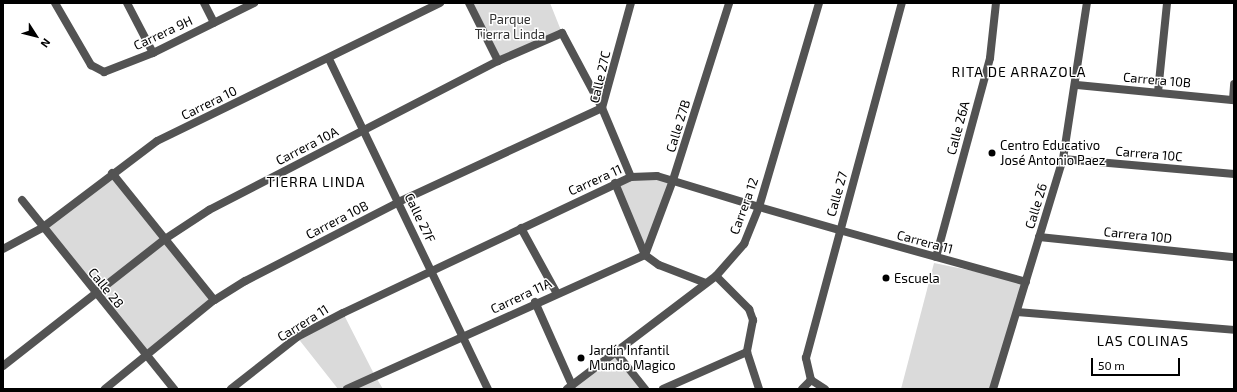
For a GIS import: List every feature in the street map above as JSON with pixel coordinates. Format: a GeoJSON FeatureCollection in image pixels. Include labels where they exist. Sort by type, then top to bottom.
{"type":"FeatureCollection","features":[{"type":"Feature","properties":{"kind":"street","name":"Carrera 9H"},"geometry":{"type":"LineString","coordinates":[[55,3],[91,65],[104,72],[153,53],[254,3]]}},
{"type":"Feature","properties":{"kind":"street"},"geometry":{"type":"LineString","coordinates":[[127,3],[153,53]]}},
{"type":"Feature","properties":{"kind":"street"},"geometry":{"type":"LineString","coordinates":[[204,3],[214,23]]}},
{"type":"Feature","properties":{"kind":"street","name":"Carrera 10"},"geometry":{"type":"LineString","coordinates":[[3,249],[42,228],[112,173],[157,141],[329,59],[440,3]]}},
{"type":"Feature","properties":{"kind":"street"},"geometry":{"type":"LineString","coordinates":[[469,3],[498,61]]}},
{"type":"Feature","properties":{"kind":"street","name":"Calle 27C"},"geometry":{"type":"LineString","coordinates":[[631,3],[602,108],[631,177]]}},
{"type":"Feature","properties":{"kind":"street","name":"Calle 27B"},"geometry":{"type":"LineString","coordinates":[[645,255],[674,180],[728,3]]}},
{"type":"Feature","properties":{"kind":"street","name":"Carrera 12"},"geometry":{"type":"LineString","coordinates":[[570,387],[614,350],[716,276],[744,244],[759,207],[819,3]]}},
{"type":"Feature","properties":{"kind":"street","name":"Calle 27"},"geometry":{"type":"LineString","coordinates":[[811,380],[806,358],[839,230],[902,3]]}},
{"type":"Feature","properties":{"kind":"street","name":"Calle 26A"},"geometry":{"type":"LineString","coordinates":[[936,257],[990,58],[996,3]]}},
{"type":"Feature","properties":{"kind":"street","name":"Calle 26"},"geometry":{"type":"LineString","coordinates":[[993,389],[1063,159],[1077,85],[1087,3]]}},
{"type":"Feature","properties":{"kind":"street"},"geometry":{"type":"LineString","coordinates":[[1158,92],[1167,3]]}},
{"type":"Feature","properties":{"kind":"street","name":"Carrera 10A"},"geometry":{"type":"LineString","coordinates":[[3,366],[97,295],[165,240],[209,210],[498,61],[562,33],[602,108]]}},
{"type":"Feature","properties":{"kind":"street","name":"Calle 27F"},"geometry":{"type":"LineString","coordinates":[[329,59],[365,129],[488,389]]}},
{"type":"Feature","properties":{"kind":"street"},"geometry":{"type":"LineString","coordinates":[[1233,100],[1234,84]]}},
{"type":"Feature","properties":{"kind":"street","name":"Carrera 10B"},"geometry":{"type":"LineString","coordinates":[[1077,85],[1233,100]]}},
{"type":"Feature","properties":{"kind":"street","name":"Carrera 10B"},"geometry":{"type":"LineString","coordinates":[[105,389],[214,300],[399,202],[602,108]]}},
{"type":"Feature","properties":{"kind":"street","name":"Carrera 10C"},"geometry":{"type":"LineString","coordinates":[[1063,159],[1234,174]]}},
{"type":"Feature","properties":{"kind":"street"},"geometry":{"type":"LineString","coordinates":[[112,173],[214,300]]}},
{"type":"Feature","properties":{"kind":"street","name":"Carrera 11"},"geometry":{"type":"LineString","coordinates":[[232,389],[297,337],[432,270],[615,183],[631,177],[674,180],[759,207],[1026,282]]}},
{"type":"Feature","properties":{"kind":"street"},"geometry":{"type":"LineString","coordinates":[[615,183],[645,255],[659,265],[706,283]]}},
{"type":"Feature","properties":{"kind":"street","name":"Calle 28"},"geometry":{"type":"LineString","coordinates":[[22,200],[42,228],[97,295],[144,356],[174,389]]}},
{"type":"Feature","properties":{"kind":"street"},"geometry":{"type":"LineString","coordinates":[[521,228],[556,292]]}},
{"type":"Feature","properties":{"kind":"street","name":"Carrera 10D"},"geometry":{"type":"LineString","coordinates":[[1039,237],[1234,257]]}},
{"type":"Feature","properties":{"kind":"street","name":"Carrera 11A"},"geometry":{"type":"LineString","coordinates":[[347,389],[556,292],[645,255]]}},
{"type":"Feature","properties":{"kind":"street"},"geometry":{"type":"LineString","coordinates":[[716,276],[749,309],[753,320],[747,352],[759,389]]}},
{"type":"Feature","properties":{"kind":"street"},"geometry":{"type":"LineString","coordinates":[[535,302],[570,387]]}},
{"type":"Feature","properties":{"kind":"street"},"geometry":{"type":"LineString","coordinates":[[1017,312],[1234,330]]}},
{"type":"Feature","properties":{"kind":"street"},"geometry":{"type":"LineString","coordinates":[[614,350],[645,389]]}},
{"type":"Feature","properties":{"kind":"street"},"geometry":{"type":"LineString","coordinates":[[663,389],[747,352]]}},
{"type":"Feature","properties":{"kind":"street"},"geometry":{"type":"LineString","coordinates":[[802,389],[811,380],[825,389]]}},
{"type":"Feature","properties":{"kind":"green space","name":"Parque Tierra Linda"},"geometry":{"type":"Polygon","coordinates":[[[469,3],[550,3],[562,33],[498,61],[469,3]]]}},
{"type":"Feature","properties":{"kind":"green space"},"geometry":{"type":"Polygon","coordinates":[[[112,173],[215,300],[145,356],[43,229],[112,173]]]}},
{"type":"Feature","properties":{"kind":"green space"},"geometry":{"type":"Polygon","coordinates":[[[631,177],[670,181],[645,255],[615,183],[631,177]]]}},
{"type":"Feature","properties":{"kind":"green space"},"geometry":{"type":"Polygon","coordinates":[[[934,263],[1026,282],[993,389],[901,389],[934,263]]]}},
{"type":"Feature","properties":{"kind":"green space"},"geometry":{"type":"Polygon","coordinates":[[[343,313],[383,389],[338,389],[297,337],[343,313]]]}},
{"type":"Feature","properties":{"kind":"green space"},"geometry":{"type":"Polygon","coordinates":[[[614,350],[645,389],[567,389],[614,350]]]}},
{"type":"Feature","properties":{"kind":"place","name":"Centro Educativo José Antonio Paez"},"geometry":{"type":"Point","coordinates":[992,153]}},
{"type":"Feature","properties":{"kind":"place","name":"Escuela"},"geometry":{"type":"Point","coordinates":[886,278]}},
{"type":"Feature","properties":{"kind":"place","name":"Jardín Infantil Mundo Magico"},"geometry":{"type":"Point","coordinates":[581,358]}},
{"type":"Feature","properties":{"kind":"district","name":"RITA DE ARRAZOLA"},"geometry":{"type":"Point","coordinates":[1019,72]}},
{"type":"Feature","properties":{"kind":"district","name":"TIERRA LINDA"},"geometry":{"type":"Point","coordinates":[316,182]}},
{"type":"Feature","properties":{"kind":"district","name":"LAS COLINAS"},"geometry":{"type":"Point","coordinates":[1143,341]}}]}
